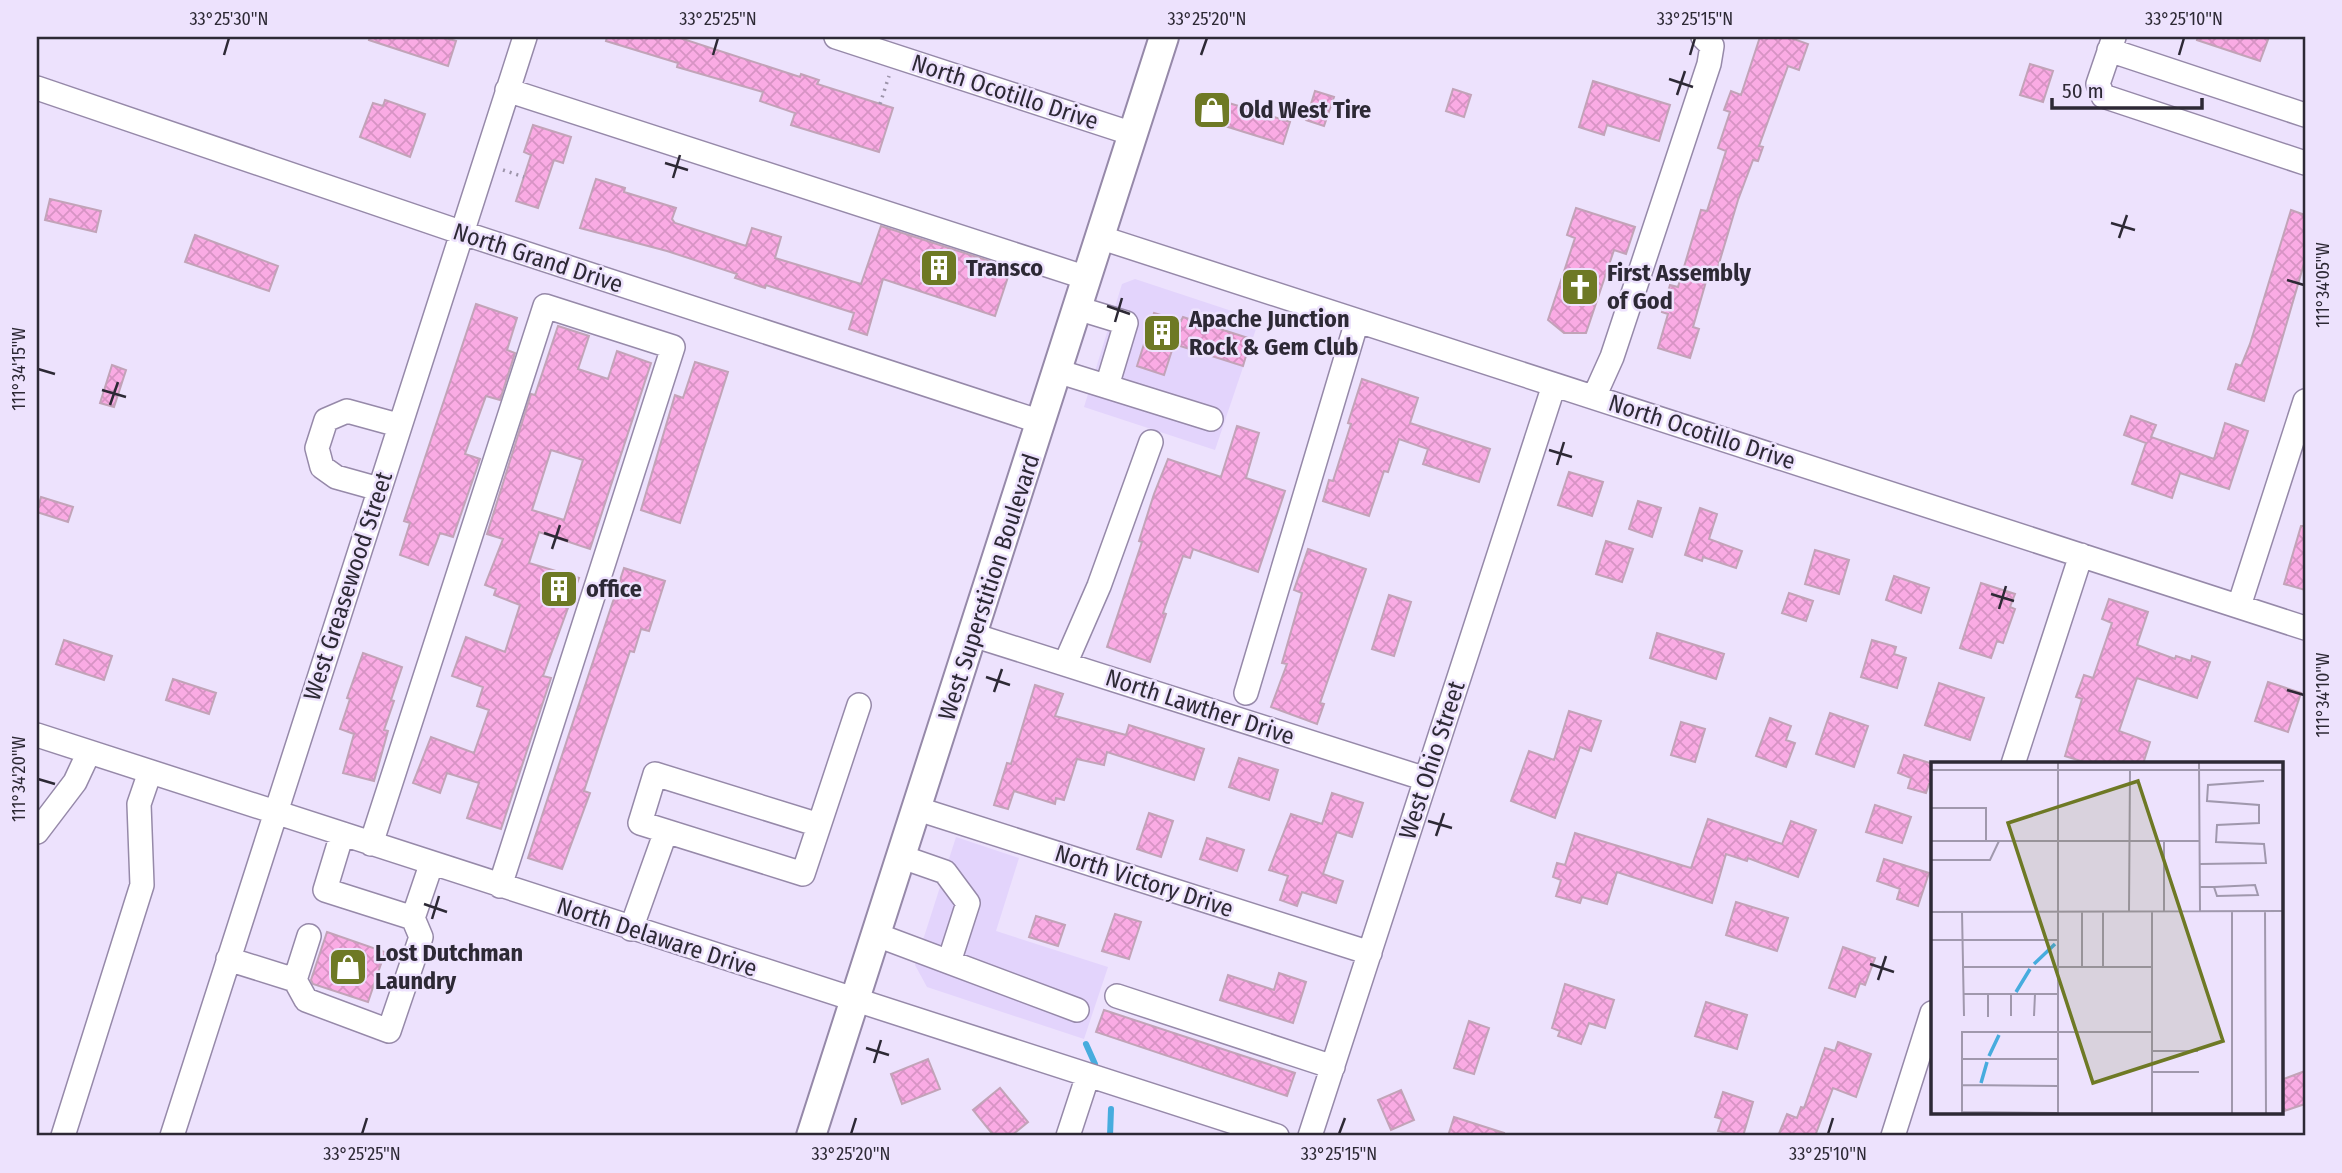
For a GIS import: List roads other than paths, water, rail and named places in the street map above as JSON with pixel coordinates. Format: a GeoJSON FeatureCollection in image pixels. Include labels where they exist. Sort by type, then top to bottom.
{"type":"FeatureCollection","features":[{"type":"Feature","properties":{"kind":"main road","name":"West Superstition Boulevard"},"geometry":{"type":"LineString","coordinates":[[811,1136],[1164,37]]}},
{"type":"Feature","properties":{"kind":"street","name":"West Greasewood Street"},"geometry":{"type":"LineString","coordinates":[[172,1136],[398,425],[525,37]]}},
{"type":"Feature","properties":{"kind":"street","name":"North Ocotillo Drive"},"geometry":{"type":"LineString","coordinates":[[836,37],[1133,134]]}},
{"type":"Feature","properties":{"kind":"street"},"geometry":{"type":"LineString","coordinates":[[1594,397],[1612,356],[1709,64],[1712,46],[1703,37]]}},
{"type":"Feature","properties":{"kind":"street"},"geometry":{"type":"LineString","coordinates":[[2305,115],[2112,43],[2098,84],[2103,96],[2305,163]]}},
{"type":"Feature","properties":{"kind":"street","name":"North Grand Drive"},"geometry":{"type":"LineString","coordinates":[[37,88],[460,232],[1041,422]]}},
{"type":"Feature","properties":{"kind":"street"},"geometry":{"type":"LineString","coordinates":[[507,90],[1087,278]]}},
{"type":"Feature","properties":{"kind":"street","name":"North Ocotillo Drive"},"geometry":{"type":"LineString","coordinates":[[1099,237],[2305,628]]}},
{"type":"Feature","properties":{"kind":"street"},"geometry":{"type":"LineString","coordinates":[[371,844],[545,306],[673,347],[500,886]]}},
{"type":"Feature","properties":{"kind":"street"},"geometry":{"type":"LineString","coordinates":[[1077,308],[1126,323],[1107,386]]}},
{"type":"Feature","properties":{"kind":"street"},"geometry":{"type":"LineString","coordinates":[[1246,693],[1357,321]]}},
{"type":"Feature","properties":{"kind":"street"},"geometry":{"type":"LineString","coordinates":[[1057,371],[1211,419]]}},
{"type":"Feature","properties":{"kind":"street","name":"West Ohio Street"},"geometry":{"type":"LineString","coordinates":[[1310,1136],[1554,384]]}},
{"type":"Feature","properties":{"kind":"street"},"geometry":{"type":"LineString","coordinates":[[2238,606],[2305,401]]}},
{"type":"Feature","properties":{"kind":"street"},"geometry":{"type":"LineString","coordinates":[[379,489],[336,477],[322,467],[317,448],[326,420],[346,411],[398,425]]}},
{"type":"Feature","properties":{"kind":"street"},"geometry":{"type":"LineString","coordinates":[[1065,664],[1099,586],[1151,442]]}},
{"type":"Feature","properties":{"kind":"street"},"geometry":{"type":"LineString","coordinates":[[2014,762],[2081,555]]}},
{"type":"Feature","properties":{"kind":"street","name":"North Lawther Drive"},"geometry":{"type":"LineString","coordinates":[[973,635],[1426,779]]}},
{"type":"Feature","properties":{"kind":"street"},"geometry":{"type":"LineString","coordinates":[[818,825],[655,774],[640,823],[803,874],[859,705]]}},
{"type":"Feature","properties":{"kind":"street","name":"North Delaware Drive"},"geometry":{"type":"LineString","coordinates":[[37,735],[431,865],[1277,1136]]}},
{"type":"Feature","properties":{"kind":"street"},"geometry":{"type":"LineString","coordinates":[[37,832],[75,782],[89,752]]}},
{"type":"Feature","properties":{"kind":"street"},"geometry":{"type":"LineString","coordinates":[[63,1136],[142,885],[139,804],[150,772]]}},
{"type":"Feature","properties":{"kind":"street","name":"North Victory Drive"},"geometry":{"type":"LineString","coordinates":[[918,809],[1370,953]]}},
{"type":"Feature","properties":{"kind":"street"},"geometry":{"type":"LineString","coordinates":[[631,929],[666,831]]}},
{"type":"Feature","properties":{"kind":"street"},"geometry":{"type":"LineString","coordinates":[[342,834],[325,890],[413,918]]}},
{"type":"Feature","properties":{"kind":"street"},"geometry":{"type":"LineString","coordinates":[[902,857],[945,872],[968,903],[949,962]]}},
{"type":"Feature","properties":{"kind":"street"},"geometry":{"type":"LineString","coordinates":[[309,936],[296,980],[306,1000],[389,1031],[421,937],[413,918],[431,865]]}},
{"type":"Feature","properties":{"kind":"street"},"geometry":{"type":"LineString","coordinates":[[877,935],[1077,1010]]}},
{"type":"Feature","properties":{"kind":"street"},"geometry":{"type":"LineString","coordinates":[[229,959],[296,980]]}},
{"type":"Feature","properties":{"kind":"street"},"geometry":{"type":"LineString","coordinates":[[1116,996],[1333,1067]]}},
{"type":"Feature","properties":{"kind":"street"},"geometry":{"type":"LineString","coordinates":[[1893,1136],[1931,1019]]}},
{"type":"Feature","properties":{"kind":"street"},"geometry":{"type":"LineString","coordinates":[[1068,1136],[1088,1075]]}},
{"type":"Feature","properties":{"kind":"waterway"},"geometry":{"type":"LineString","coordinates":[[1086,1044],[1095,1064]]}},
{"type":"Feature","properties":{"kind":"waterway"},"geometry":{"type":"LineString","coordinates":[[1110,1136],[1111,1109]]}},
{"type":"Feature","properties":{"kind":"place","name":"Old West Tire"},"geometry":{"type":"Point","coordinates":[1212,110]}},
{"type":"Feature","properties":{"kind":"place","name":"Transco"},"geometry":{"type":"Point","coordinates":[939,268]}},
{"type":"Feature","properties":{"kind":"place","name":"First Assembly of God"},"geometry":{"type":"Point","coordinates":[1580,287]}},
{"type":"Feature","properties":{"kind":"place","name":"Apache Junction Rock & Gem Club"},"geometry":{"type":"Point","coordinates":[1162,333]}},
{"type":"Feature","properties":{"kind":"place","name":"office"},"geometry":{"type":"Point","coordinates":[559,589]}},
{"type":"Feature","properties":{"kind":"place","name":"Lost Dutchman Laundry"},"geometry":{"type":"Point","coordinates":[348,967]}}]}
